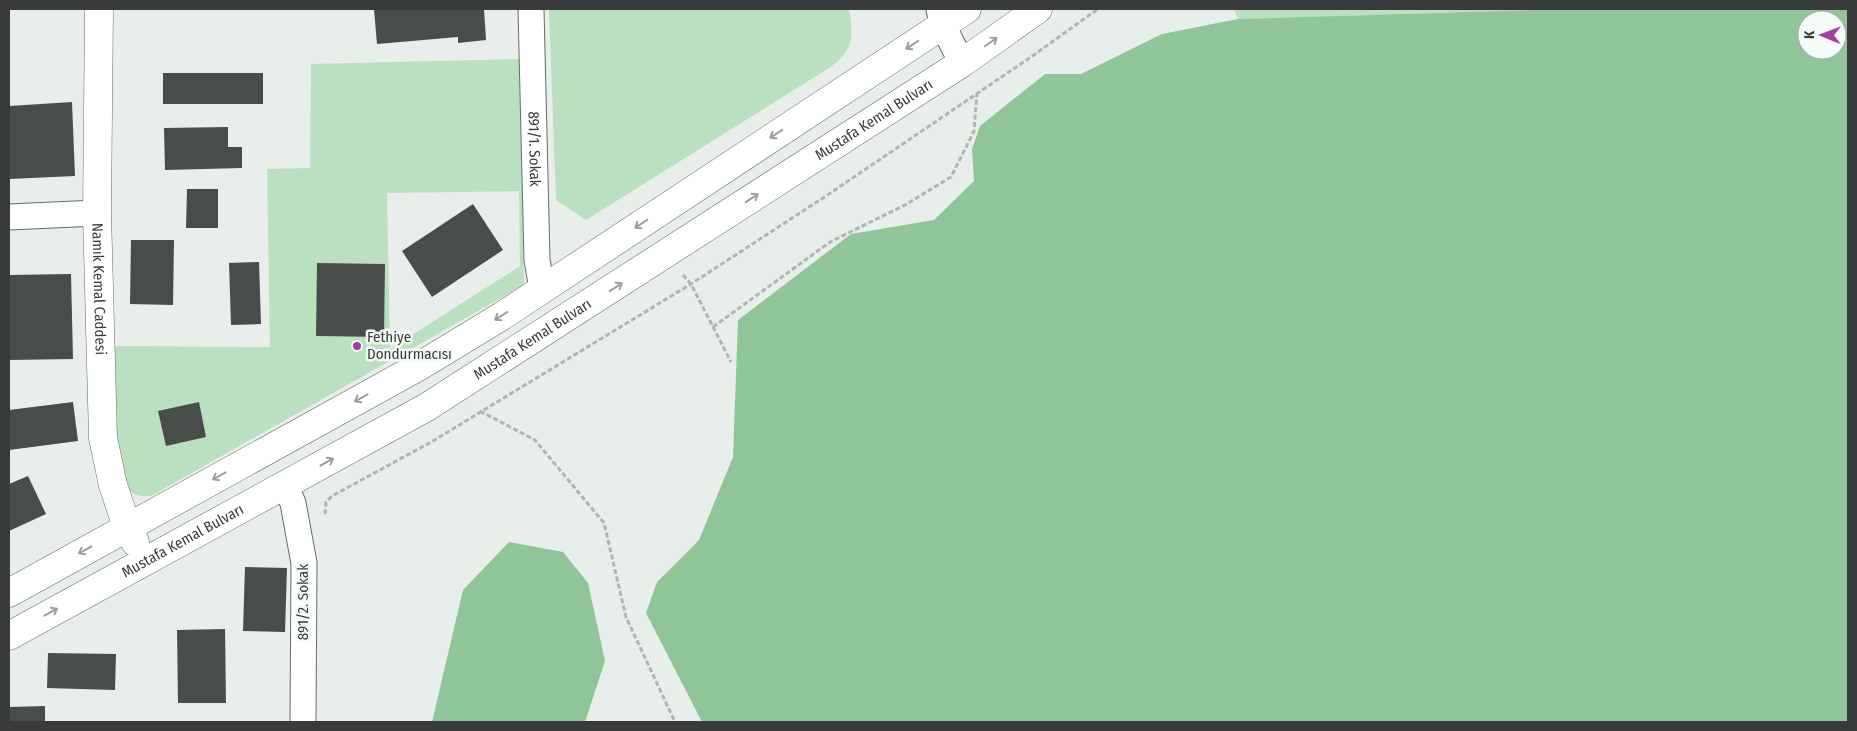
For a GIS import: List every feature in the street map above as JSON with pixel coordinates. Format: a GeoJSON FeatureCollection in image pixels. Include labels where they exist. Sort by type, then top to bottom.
{"type":"FeatureCollection","features":[{"type":"Feature","properties":{"kind":"main road","name":"Namık Kemal Caddesi"},"geometry":{"type":"LineString","coordinates":[[99,9],[97,213],[103,438],[113,485],[127,527],[145,561]]}},
{"type":"Feature","properties":{"kind":"main road"},"geometry":{"type":"LineString","coordinates":[[9,593],[418,367],[502,316],[941,17],[967,9]]}},
{"type":"Feature","properties":{"kind":"main road","name":"Mustafa Kemal Bulvarı"},"geometry":{"type":"LineString","coordinates":[[9,636],[463,386],[962,63],[1038,9]]}},
{"type":"Feature","properties":{"kind":"street","name":"891/1. Sokak"},"geometry":{"type":"LineString","coordinates":[[531,9],[537,260],[542,289]]}},
{"type":"Feature","properties":{"kind":"street"},"geometry":{"type":"LineString","coordinates":[[941,17],[962,63]]}},
{"type":"Feature","properties":{"kind":"street"},"geometry":{"type":"LineString","coordinates":[[9,217],[97,213]]}},
{"type":"Feature","properties":{"kind":"street","name":"891/2. Sokak"},"geometry":{"type":"LineString","coordinates":[[285,485],[293,503],[304,563],[303,722]]}},
{"type":"Feature","properties":{"kind":"path"},"geometry":{"type":"LineString","coordinates":[[325,521],[326,502],[332,496],[433,441],[691,284],[977,94],[1098,9]]}},
{"type":"Feature","properties":{"kind":"path"},"geometry":{"type":"LineString","coordinates":[[712,327],[830,242],[905,205],[951,177],[974,131],[976,87]]}},
{"type":"Feature","properties":{"kind":"path"},"geometry":{"type":"LineString","coordinates":[[683,274],[691,284],[731,362]]}},
{"type":"Feature","properties":{"kind":"path"},"geometry":{"type":"LineString","coordinates":[[463,386],[480,412],[535,440],[604,523],[626,617],[675,722]]}},
{"type":"Feature","properties":{"kind":"shaded area"},"geometry":{"type":"Polygon","coordinates":[[[549,9],[849,9],[852,28],[848,49],[829,68],[586,220],[556,200],[549,9]]]}},
{"type":"Feature","properties":{"kind":"shaded area"},"geometry":{"type":"Polygon","coordinates":[[[1234,9],[1564,9],[1238,19],[1234,9]]]}},
{"type":"Feature","properties":{"kind":"shaded area"},"geometry":{"type":"Polygon","coordinates":[[[1564,9],[1848,9],[1848,722],[702,722],[646,613],[657,582],[699,540],[733,457],[738,320],[851,234],[934,220],[974,181],[972,149],[980,126],[1045,74],[1081,74],[1162,34],[1238,19],[1564,9]]]}},
{"type":"Feature","properties":{"kind":"shaded area"},"geometry":{"type":"Polygon","coordinates":[[[519,59],[524,285],[151,496],[133,494],[124,484],[113,417],[113,346],[270,347],[267,169],[310,168],[311,64],[519,59]],[[519,191],[387,193],[390,349],[520,266],[519,191]]]}},
{"type":"Feature","properties":{"kind":"shaded area"},"geometry":{"type":"Polygon","coordinates":[[[509,542],[563,552],[588,583],[605,661],[585,722],[432,722],[463,590],[509,542]]]}},
{"type":"Feature","properties":{"kind":"building"},"geometry":{"type":"Polygon","coordinates":[[[374,9],[484,9],[486,40],[458,43],[458,37],[377,44],[374,9]]]}},
{"type":"Feature","properties":{"kind":"building"},"geometry":{"type":"Polygon","coordinates":[[[163,73],[263,73],[263,104],[163,104],[163,73]]]}},
{"type":"Feature","properties":{"kind":"building"},"geometry":{"type":"Polygon","coordinates":[[[72,102],[75,176],[9,179],[9,106],[72,102]]]}},
{"type":"Feature","properties":{"kind":"building"},"geometry":{"type":"Polygon","coordinates":[[[228,127],[228,147],[242,147],[242,168],[165,170],[164,128],[228,127]]]}},
{"type":"Feature","properties":{"kind":"building"},"geometry":{"type":"Polygon","coordinates":[[[187,189],[218,189],[218,228],[186,228],[187,189]]]}},
{"type":"Feature","properties":{"kind":"building"},"geometry":{"type":"Polygon","coordinates":[[[473,204],[503,250],[432,297],[402,251],[473,204]]]}},
{"type":"Feature","properties":{"kind":"building"},"geometry":{"type":"Polygon","coordinates":[[[131,240],[174,240],[173,305],[130,304],[131,240]]]}},
{"type":"Feature","properties":{"kind":"building"},"geometry":{"type":"Polygon","coordinates":[[[259,262],[261,324],[231,325],[229,263],[259,262]]]}},
{"type":"Feature","properties":{"kind":"building"},"geometry":{"type":"Polygon","coordinates":[[[317,263],[385,264],[384,337],[316,336],[317,263]]]}},
{"type":"Feature","properties":{"kind":"building"},"geometry":{"type":"Polygon","coordinates":[[[71,274],[73,359],[9,360],[9,275],[71,274]]]}},
{"type":"Feature","properties":{"kind":"building"},"geometry":{"type":"Polygon","coordinates":[[[73,402],[78,441],[9,450],[9,410],[73,402]]]}},
{"type":"Feature","properties":{"kind":"building"},"geometry":{"type":"Polygon","coordinates":[[[199,402],[206,437],[166,446],[158,411],[199,402]]]}},
{"type":"Feature","properties":{"kind":"building"},"geometry":{"type":"Polygon","coordinates":[[[28,476],[46,514],[9,531],[9,484],[28,476]]]}},
{"type":"Feature","properties":{"kind":"building"},"geometry":{"type":"Polygon","coordinates":[[[245,567],[287,568],[285,632],[243,631],[245,567]]]}},
{"type":"Feature","properties":{"kind":"building"},"geometry":{"type":"Polygon","coordinates":[[[225,629],[226,703],[178,703],[177,630],[225,629]]]}},
{"type":"Feature","properties":{"kind":"building"},"geometry":{"type":"Polygon","coordinates":[[[48,653],[116,654],[115,690],[47,688],[48,653]]]}},
{"type":"Feature","properties":{"kind":"building"},"geometry":{"type":"Polygon","coordinates":[[[45,706],[45,722],[9,722],[9,707],[45,706]]]}},
{"type":"Feature","properties":{"kind":"place","name":"Fethiye Dondurmacısı"},"geometry":{"type":"Point","coordinates":[357,346]}}]}
